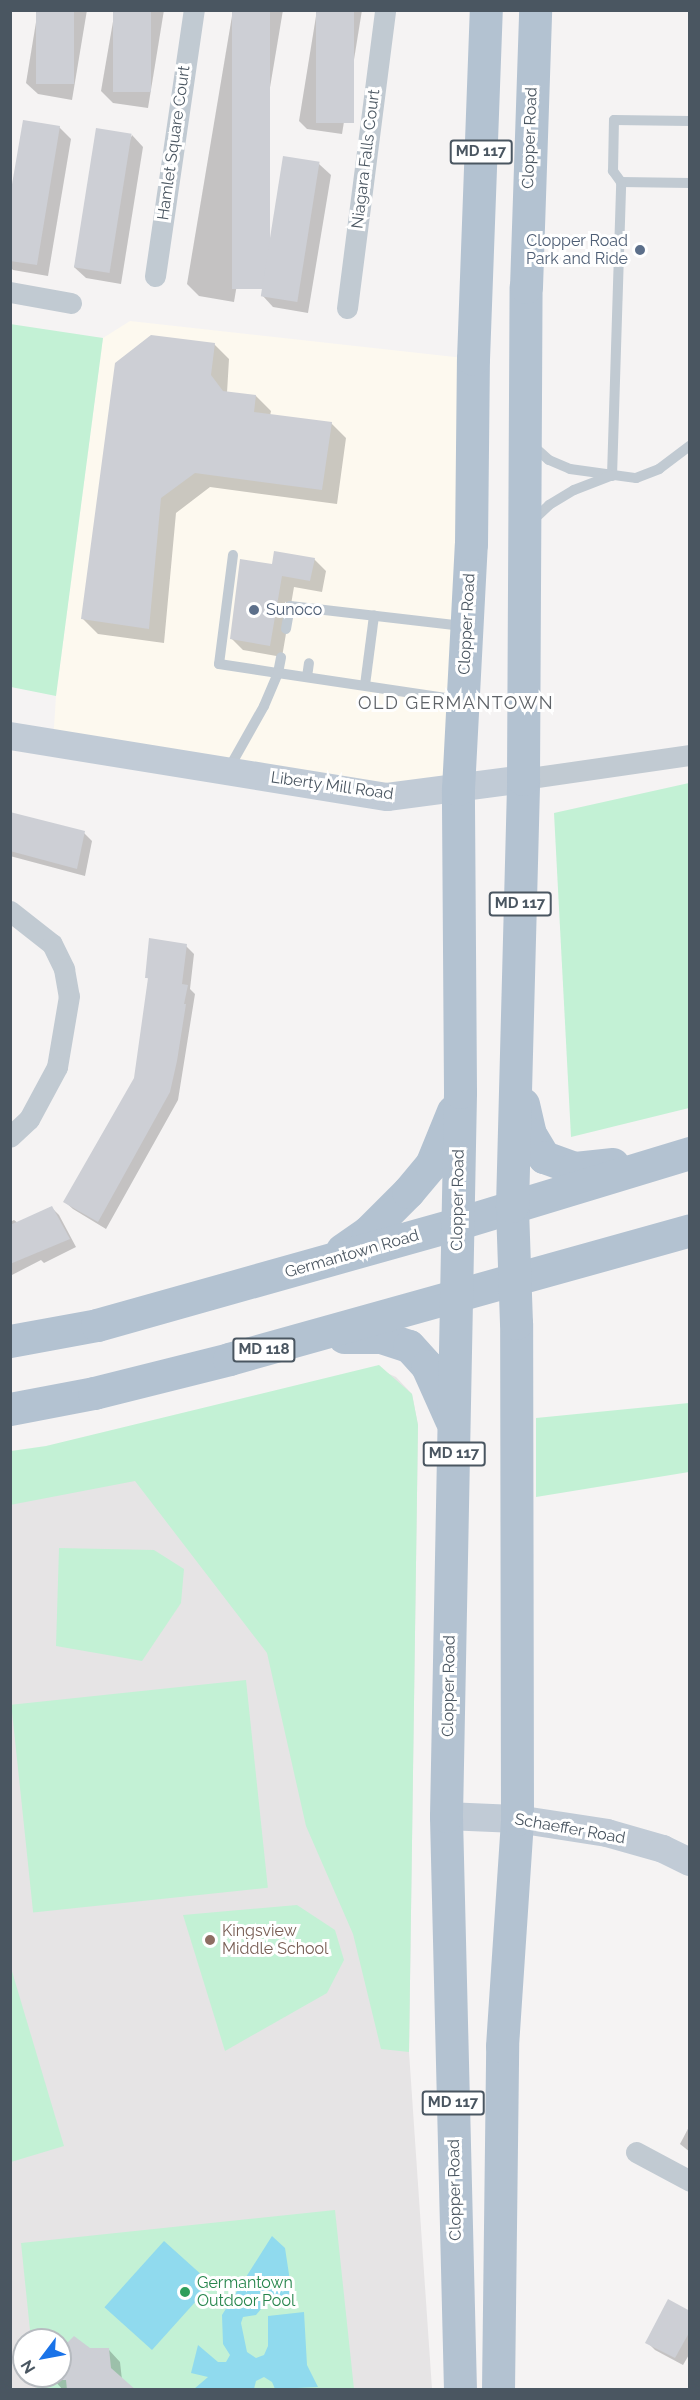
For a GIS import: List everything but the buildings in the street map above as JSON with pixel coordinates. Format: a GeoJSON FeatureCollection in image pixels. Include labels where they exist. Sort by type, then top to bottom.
{"type":"FeatureCollection","features":[{"type":"Feature","properties":{"kind":"main road","name":"Clopper Road"},"geometry":{"type":"LineString","coordinates":[[460,2390],[447,1816],[460,1092],[458,789],[471,544],[473,359],[486,10]]}},
{"type":"Feature","properties":{"kind":"main road","name":"Clopper Road"},"geometry":{"type":"LineString","coordinates":[[498,2390],[502,2046],[517,1819],[515,1281],[512,1206],[523,779],[526,287],[535,10]]}},
{"type":"Feature","properties":{"kind":"main road"},"geometry":{"type":"LineString","coordinates":[[516,1074],[530,1134],[544,1157],[575,1168],[685,1154]]}},
{"type":"Feature","properties":{"kind":"main road"},"geometry":{"type":"LineString","coordinates":[[325,1262],[368,1232],[431,1165],[460,1092]]}},
{"type":"Feature","properties":{"kind":"main road","name":"Germantown Road"},"geometry":{"type":"LineString","coordinates":[[10,1341],[97,1325],[325,1262],[685,1154]]}},
{"type":"Feature","properties":{"kind":"main road","name":"MD 118"},"geometry":{"type":"LineString","coordinates":[[10,1409],[106,1390],[310,1337],[456,1298],[690,1230]]}},
{"type":"Feature","properties":{"kind":"main road"},"geometry":{"type":"LineString","coordinates":[[310,1337],[381,1337],[409,1346],[427,1366],[454,1428]]}},
{"type":"Feature","properties":{"kind":"street","name":"Hamlet Square Court"},"geometry":{"type":"LineString","coordinates":[[155,276],[194,10]]}},
{"type":"Feature","properties":{"kind":"street","name":"Niagara Falls Court"},"geometry":{"type":"LineString","coordinates":[[347,308],[385,10]]}},
{"type":"Feature","properties":{"kind":"street"},"geometry":{"type":"LineString","coordinates":[[10,292],[70,303]]}},
{"type":"Feature","properties":{"kind":"street","name":"Liberty Mill Road"},"geometry":{"type":"LineString","coordinates":[[10,736],[387,797],[458,789],[690,755]]}},
{"type":"Feature","properties":{"kind":"street"},"geometry":{"type":"LineString","coordinates":[[10,911],[52,944],[64,969],[69,996],[57,1067],[29,1119],[10,1137]]}},
{"type":"Feature","properties":{"kind":"street","name":"Schaeffer Road"},"geometry":{"type":"LineString","coordinates":[[447,1816],[517,1819],[607,1833],[663,1849],[690,1862]]}},
{"type":"Feature","properties":{"kind":"street"},"geometry":{"type":"LineString","coordinates":[[636,2152],[690,2181]]}},
{"type":"Feature","properties":{"kind":"lane"},"geometry":{"type":"LineString","coordinates":[[612,476],[621,182],[613,171],[615,120],[690,121]]}},
{"type":"Feature","properties":{"kind":"lane"},"geometry":{"type":"LineString","coordinates":[[621,182],[690,183]]}},
{"type":"Feature","properties":{"kind":"lane"},"geometry":{"type":"LineString","coordinates":[[525,438],[549,460],[563,466],[612,476],[636,478],[659,469],[690,446]]}},
{"type":"Feature","properties":{"kind":"lane"},"geometry":{"type":"LineString","coordinates":[[525,528],[549,505],[574,490],[612,476]]}},
{"type":"Feature","properties":{"kind":"lane"},"geometry":{"type":"LineString","coordinates":[[233,555],[219,664],[307,677],[332,674],[365,685],[463,701]]}},
{"type":"Feature","properties":{"kind":"lane"},"geometry":{"type":"LineString","coordinates":[[286,629],[290,606],[316,615],[343,612],[466,626]]}},
{"type":"Feature","properties":{"kind":"lane"},"geometry":{"type":"LineString","coordinates":[[341,624],[343,612]]}},
{"type":"Feature","properties":{"kind":"lane"},"geometry":{"type":"LineString","coordinates":[[365,685],[374,616]]}},
{"type":"Feature","properties":{"kind":"lane"},"geometry":{"type":"LineString","coordinates":[[228,770],[264,706],[278,673],[281,657]]}},
{"type":"Feature","properties":{"kind":"lane"},"geometry":{"type":"LineString","coordinates":[[307,677],[309,663]]}},
{"type":"Feature","properties":{"kind":"shaded area"},"geometry":{"type":"Polygon","coordinates":[[[130,321],[473,359],[458,789],[387,797],[53,743],[56,696],[103,338],[130,321]]]}},
{"type":"Feature","properties":{"kind":"shaded area","name":"Kingsview Middle School"},"geometry":{"type":"Polygon","coordinates":[[[387,1373],[396,1377],[412,1394],[418,1425],[409,2052],[432,2389],[11,2389],[10,1458],[387,1373]]]}},
{"type":"Feature","properties":{"kind":"green space"},"geometry":{"type":"Polygon","coordinates":[[[10,324],[103,338],[56,696],[11,687],[10,324]]]}},
{"type":"Feature","properties":{"kind":"green space"},"geometry":{"type":"Polygon","coordinates":[[[689,783],[689,1108],[571,1137],[554,813],[689,783]]]}},
{"type":"Feature","properties":{"kind":"green space"},"geometry":{"type":"Polygon","coordinates":[[[379,1365],[412,1394],[418,1425],[409,2052],[381,2049],[353,1934],[306,1826],[267,1653],[135,1481],[10,1505],[11,1451],[46,1446],[379,1365]]]}},
{"type":"Feature","properties":{"kind":"green space"},"geometry":{"type":"Polygon","coordinates":[[[689,1403],[689,1472],[536,1497],[536,1418],[689,1403]]]}},
{"type":"Feature","properties":{"kind":"green space"},"geometry":{"type":"Polygon","coordinates":[[[59,1548],[154,1550],[184,1569],[181,1603],[142,1661],[56,1646],[59,1548]]]}},
{"type":"Feature","properties":{"kind":"green space"},"geometry":{"type":"Polygon","coordinates":[[[246,1680],[268,1888],[33,1913],[11,1705],[246,1680]]]}},
{"type":"Feature","properties":{"kind":"green space"},"geometry":{"type":"Polygon","coordinates":[[[297,1905],[335,1930],[344,1960],[327,1993],[225,2051],[183,1915],[297,1905]]]}},
{"type":"Feature","properties":{"kind":"green space"},"geometry":{"type":"Polygon","coordinates":[[[11,1968],[64,2146],[11,2162],[11,1968]]]}},
{"type":"Feature","properties":{"kind":"green space","name":"Germantown Outdoor Pool"},"geometry":{"type":"Polygon","coordinates":[[[335,2210],[354,2389],[37,2389],[72,2388],[72,2328],[30,2328],[21,2243],[335,2210]]]}},
{"type":"Feature","properties":{"kind":"water"},"geometry":{"type":"Polygon","coordinates":[[[272,2236],[285,2248],[292,2294],[266,2303],[256,2315],[243,2317],[241,2323],[247,2352],[256,2358],[264,2355],[268,2346],[268,2316],[304,2312],[307,2365],[318,2387],[275,2389],[272,2382],[264,2377],[256,2381],[254,2389],[194,2389],[208,2377],[191,2373],[198,2345],[218,2362],[226,2362],[230,2355],[223,2344],[222,2315],[272,2236]]]}},
{"type":"Feature","properties":{"kind":"water"},"geometry":{"type":"Polygon","coordinates":[[[164,2241],[212,2284],[152,2350],[104,2307],[164,2241]]]}},
{"type":"Feature","properties":{"kind":"place","name":"Clopper Road Park and Ride"},"geometry":{"type":"Point","coordinates":[640,250]}},
{"type":"Feature","properties":{"kind":"place","name":"Sunoco"},"geometry":{"type":"Point","coordinates":[254,610]}},
{"type":"Feature","properties":{"kind":"place","name":"Kingsview Middle School"},"geometry":{"type":"Point","coordinates":[210,1940]}},
{"type":"Feature","properties":{"kind":"place","name":"Germantown Outdoor Pool"},"geometry":{"type":"Point","coordinates":[185,2292]}},
{"type":"Feature","properties":{"kind":"district","name":"OLD GERMANTOWN"},"geometry":{"type":"Point","coordinates":[456,703]}}]}
